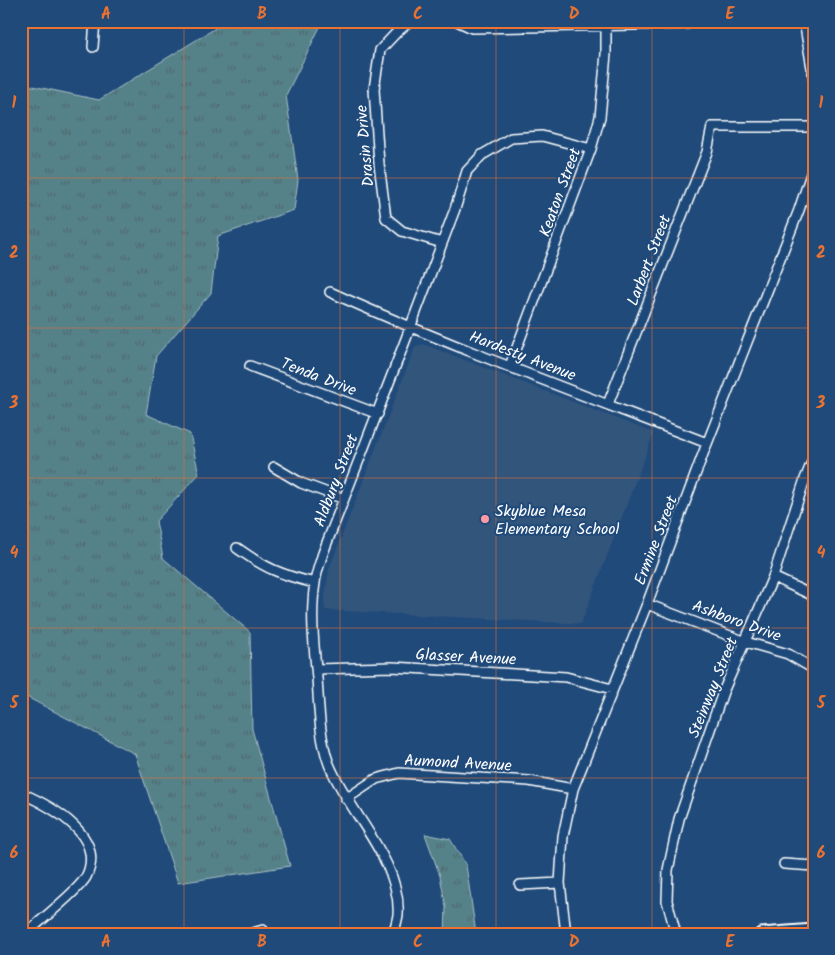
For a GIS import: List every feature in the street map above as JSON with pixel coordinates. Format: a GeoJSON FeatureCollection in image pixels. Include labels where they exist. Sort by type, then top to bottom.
{"type":"FeatureCollection","features":[{"type":"Feature","properties":{"kind":"main road"},"geometry":{"type":"LineString","coordinates":[[761,934],[814,930]]}},
{"type":"Feature","properties":{"kind":"street"},"geometry":{"type":"LineString","coordinates":[[94,46],[95,21]]}},
{"type":"Feature","properties":{"kind":"street","name":"Drasin Drive"},"geometry":{"type":"LineString","coordinates":[[410,21],[380,50],[374,89],[379,164],[386,218],[402,231],[442,243]]}},
{"type":"Feature","properties":{"kind":"street"},"geometry":{"type":"LineString","coordinates":[[457,21],[472,28],[686,24]]}},
{"type":"Feature","properties":{"kind":"street","name":"Keaton Street"},"geometry":{"type":"LineString","coordinates":[[510,366],[591,149],[600,117],[606,54],[606,24]]}},
{"type":"Feature","properties":{"kind":"street"},"geometry":{"type":"LineString","coordinates":[[808,25],[814,80]]}},
{"type":"Feature","properties":{"kind":"street","name":"Larbert Street"},"geometry":{"type":"LineString","coordinates":[[608,404],[707,152],[712,127],[814,127]]}},
{"type":"Feature","properties":{"kind":"street","name":"Aldbury Street"},"geometry":{"type":"LineString","coordinates":[[394,934],[398,916],[397,896],[391,874],[381,854],[346,799],[329,764],[322,734],[313,624],[314,583],[323,553],[411,327],[455,209],[467,171],[482,155],[511,138],[542,136],[591,149]]}},
{"type":"Feature","properties":{"kind":"street","name":"Ermine Street"},"geometry":{"type":"LineString","coordinates":[[566,934],[560,883],[563,836],[573,789],[647,604],[799,210],[814,165]]}},
{"type":"Feature","properties":{"kind":"street","name":"Hardesty Avenue"},"geometry":{"type":"LineString","coordinates":[[330,292],[411,327],[708,443]]}},
{"type":"Feature","properties":{"kind":"street","name":"Tenda Drive"},"geometry":{"type":"LineString","coordinates":[[250,366],[378,414]]}},
{"type":"Feature","properties":{"kind":"street","name":"Steinway Street"},"geometry":{"type":"LineString","coordinates":[[676,934],[667,901],[668,870],[679,819],[723,692],[773,577],[809,481],[814,457]]}},
{"type":"Feature","properties":{"kind":"street"},"geometry":{"type":"LineString","coordinates":[[274,467],[301,483],[344,500]]}},
{"type":"Feature","properties":{"kind":"street"},"geometry":{"type":"LineString","coordinates":[[237,548],[256,562],[280,574],[314,583]]}},
{"type":"Feature","properties":{"kind":"street"},"geometry":{"type":"LineString","coordinates":[[773,577],[814,596]]}},
{"type":"Feature","properties":{"kind":"street","name":"Ashboro Drive"},"geometry":{"type":"LineString","coordinates":[[647,604],[746,642],[788,654],[814,669]]}},
{"type":"Feature","properties":{"kind":"street","name":"Glasser Avenue"},"geometry":{"type":"LineString","coordinates":[[316,669],[392,667],[566,677],[612,689]]}},
{"type":"Feature","properties":{"kind":"street","name":"Aumond Avenue"},"geometry":{"type":"LineString","coordinates":[[346,799],[376,779],[399,773],[529,781],[573,789]]}},
{"type":"Feature","properties":{"kind":"street"},"geometry":{"type":"LineString","coordinates":[[21,793],[34,798],[69,821],[83,835],[89,846],[90,862],[85,877],[75,889],[31,932],[21,922]]}},
{"type":"Feature","properties":{"kind":"street"},"geometry":{"type":"LineString","coordinates":[[784,864],[814,866]]}},
{"type":"Feature","properties":{"kind":"street"},"geometry":{"type":"LineString","coordinates":[[520,885],[560,883]]}},
{"type":"Feature","properties":{"kind":"street"},"geometry":{"type":"LineString","coordinates":[[249,934],[263,930]]}},
{"type":"Feature","properties":{"kind":"shaded area","name":"Skyblue Mesa Elementary School"},"geometry":{"type":"Polygon","coordinates":[[[423,344],[654,433],[581,624],[325,610],[324,603],[329,569],[415,347],[423,344]]]}},
{"type":"Feature","properties":{"kind":"green space"},"geometry":{"type":"Polygon","coordinates":[[[227,21],[323,21],[286,95],[298,180],[294,210],[218,236],[211,293],[156,356],[146,414],[190,434],[199,474],[156,521],[163,558],[250,632],[252,729],[290,866],[178,883],[135,754],[21,694],[21,108],[28,85],[99,100],[227,21]]]}},
{"type":"Feature","properties":{"kind":"green space"},"geometry":{"type":"Polygon","coordinates":[[[425,834],[450,839],[466,865],[476,934],[445,934],[446,907],[440,876],[425,834]]]}},
{"type":"Feature","properties":{"kind":"place","name":"Skyblue Mesa Elementary School"},"geometry":{"type":"Point","coordinates":[485,519]}}]}
